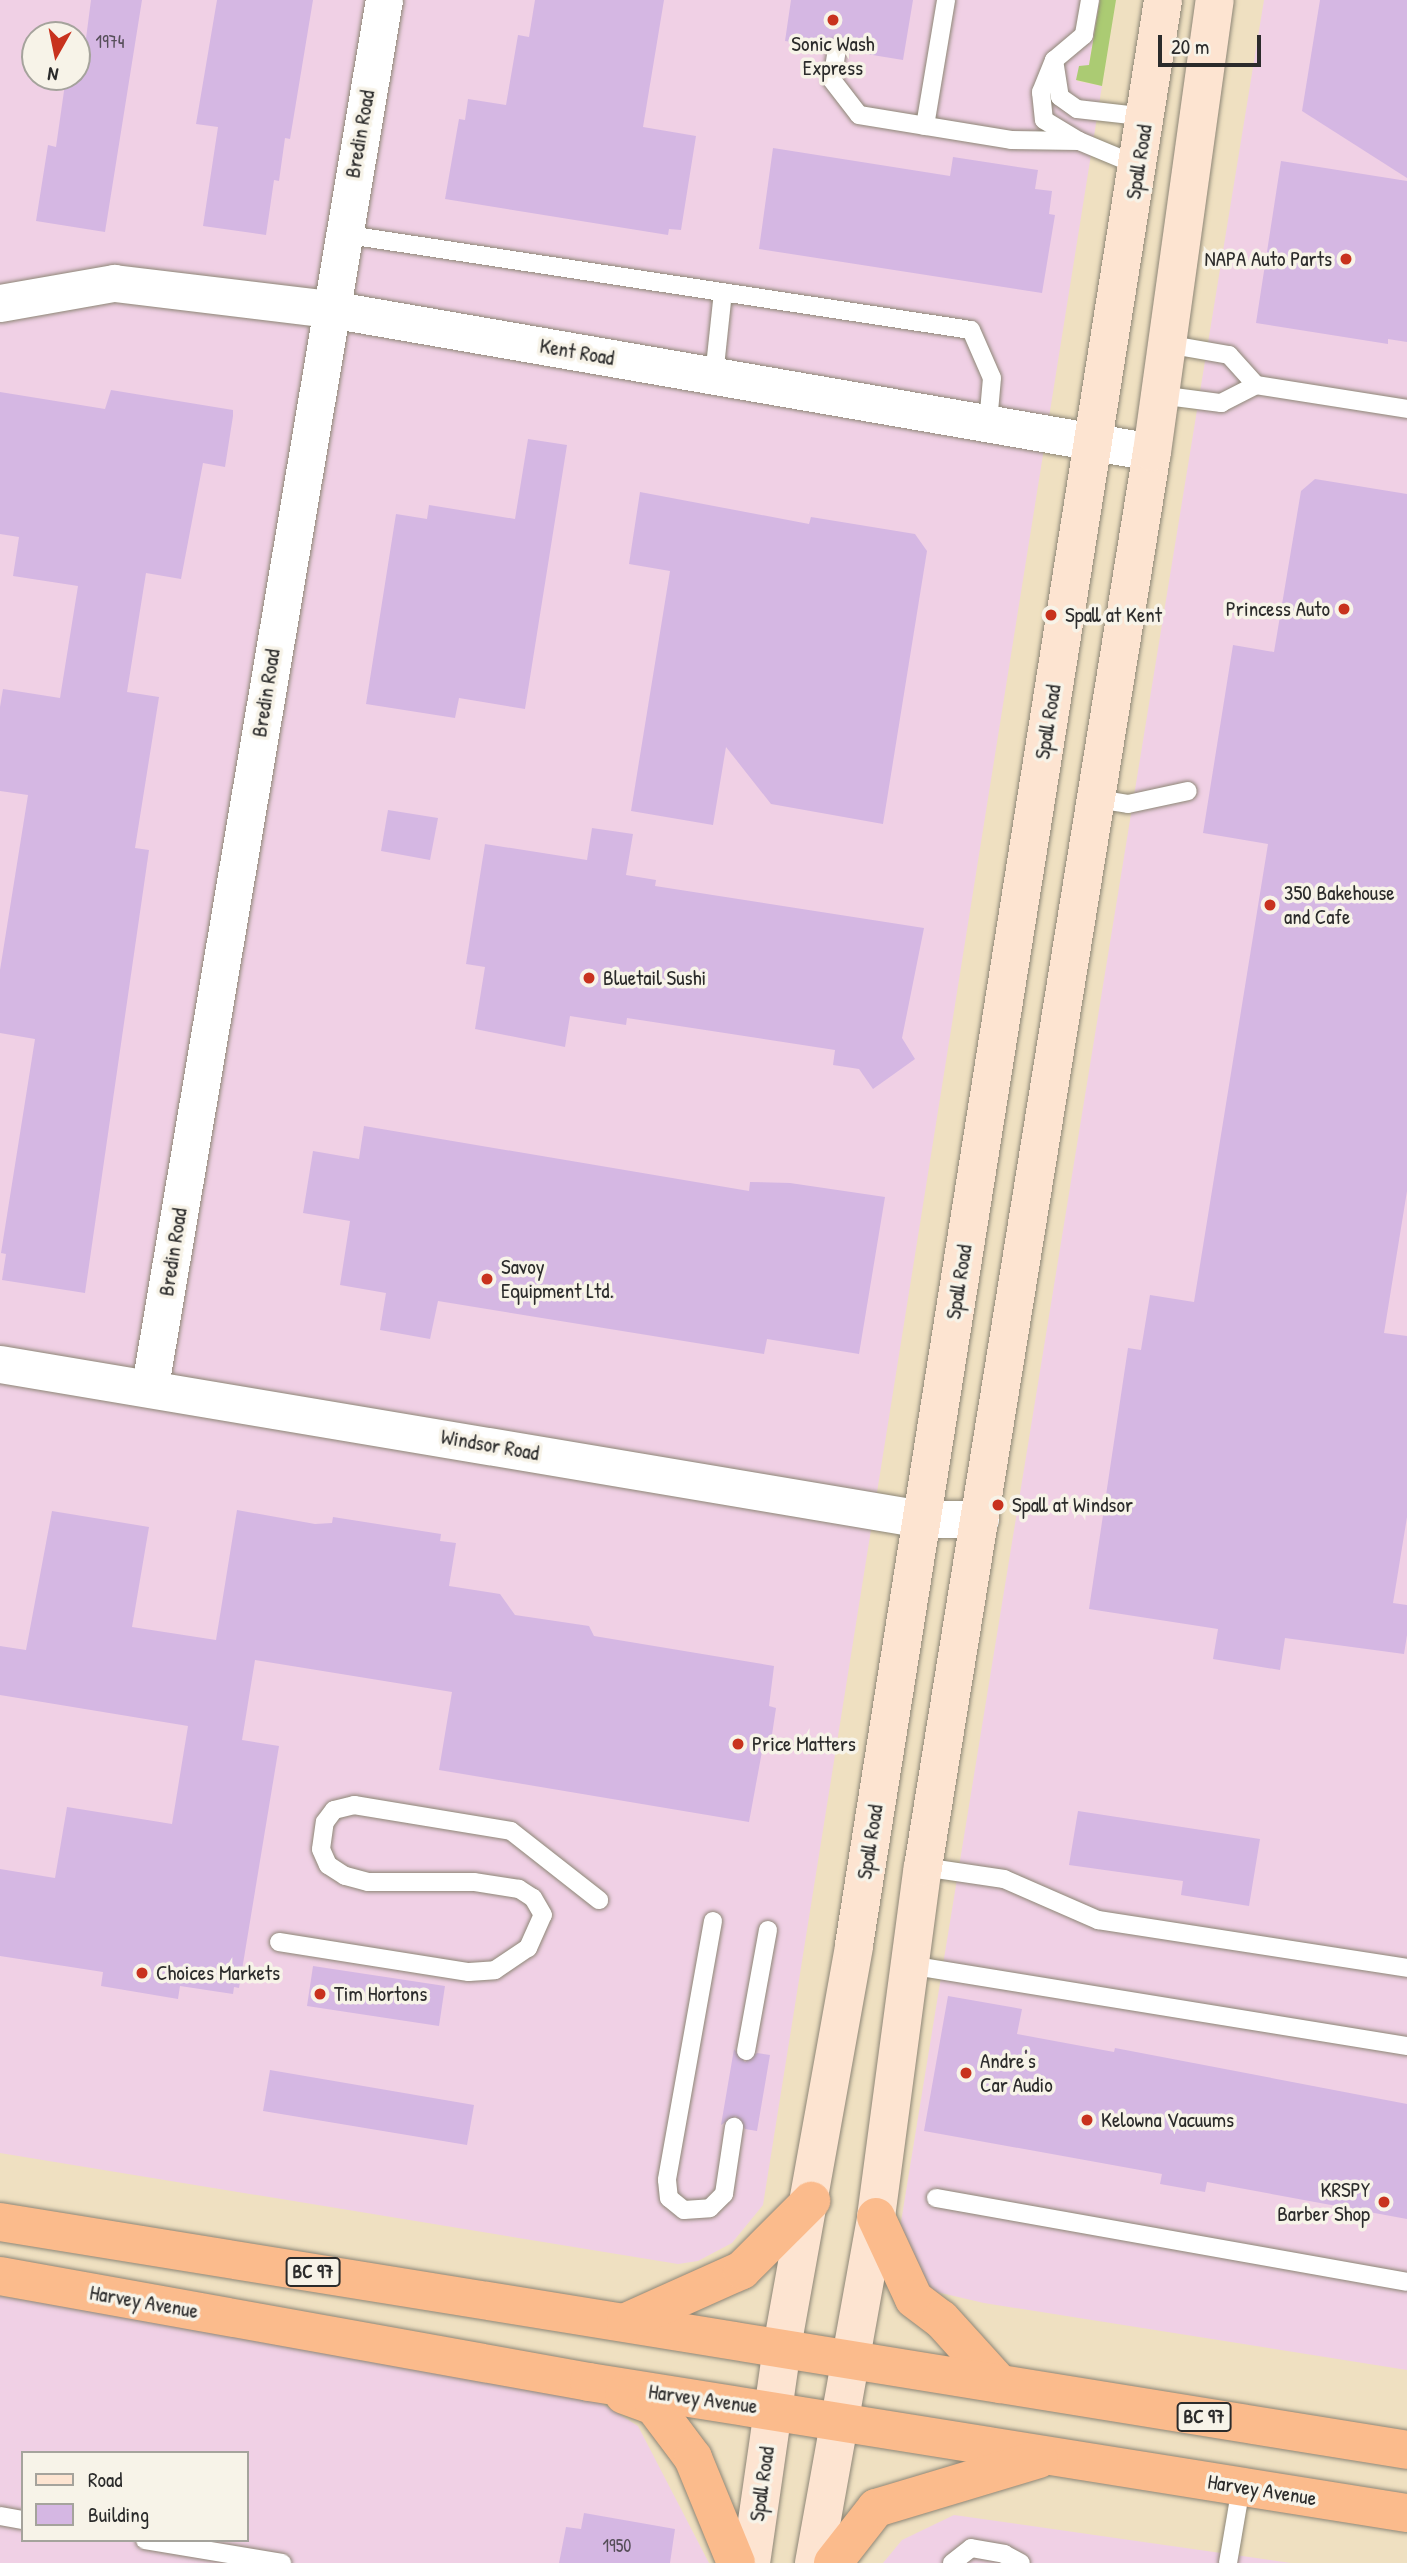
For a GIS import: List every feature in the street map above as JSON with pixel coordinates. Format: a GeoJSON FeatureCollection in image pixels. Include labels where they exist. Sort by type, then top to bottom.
{"type":"FeatureCollection","features":[{"type":"Feature","properties":{"kind":"highway"},"geometry":{"type":"LineString","coordinates":[[626,2322],[742,2270],[811,2201]]}},
{"type":"Feature","properties":{"kind":"highway"},"geometry":{"type":"LineString","coordinates":[[876,2217],[914,2299],[942,2319],[1000,2384]]}},
{"type":"Feature","properties":{"kind":"highway","name":"BC 97"},"geometry":{"type":"LineString","coordinates":[[0,2222],[1407,2450]]}},
{"type":"Feature","properties":{"kind":"highway","name":"Harvey Avenue"},"geometry":{"type":"LineString","coordinates":[[0,2276],[589,2382],[773,2409],[839,2423],[1407,2513]]}},
{"type":"Feature","properties":{"kind":"highway"},"geometry":{"type":"LineString","coordinates":[[589,2382],[654,2406],[693,2458],[736,2563]]}},
{"type":"Feature","properties":{"kind":"highway"},"geometry":{"type":"LineString","coordinates":[[833,2563],[876,2508],[1049,2456]]}},
{"type":"Feature","properties":{"kind":"main road","name":"Spall Road"},"geometry":{"type":"LineString","coordinates":[[751,2563],[782,2347],[811,2201],[922,1519],[1093,440],[1147,117],[1163,0]]}},
{"type":"Feature","properties":{"kind":"main road"},"geometry":{"type":"LineString","coordinates":[[814,2563],[876,2217],[923,1867],[1152,452],[1215,0]]}},
{"type":"Feature","properties":{"kind":"street","name":"Bredin Road"},"geometry":{"type":"LineString","coordinates":[[150,1386],[342,234],[384,0]]}},
{"type":"Feature","properties":{"kind":"street","name":"Kent Road"},"geometry":{"type":"LineString","coordinates":[[0,303],[114,283],[330,309],[1152,452]]}},
{"type":"Feature","properties":{"kind":"street","name":"Windsor Road"},"geometry":{"type":"LineString","coordinates":[[0,1364],[150,1386],[922,1519],[980,1519]]}},
{"type":"Feature","properties":{"kind":"lane"},"geometry":{"type":"LineString","coordinates":[[925,126],[946,0]]}},
{"type":"Feature","properties":{"kind":"lane"},"geometry":{"type":"LineString","coordinates":[[1090,0],[1084,35],[1054,60],[1041,92],[1044,120],[1079,141],[1139,166]]}},
{"type":"Feature","properties":{"kind":"lane"},"geometry":{"type":"LineString","coordinates":[[836,49],[832,80],[859,115],[1011,140],[1079,141]]}},
{"type":"Feature","properties":{"kind":"lane"},"geometry":{"type":"LineString","coordinates":[[1054,60],[1060,97],[1077,109],[1147,117]]}},
{"type":"Feature","properties":{"kind":"lane"},"geometry":{"type":"LineString","coordinates":[[342,234],[971,330],[992,378],[988,423]]}},
{"type":"Feature","properties":{"kind":"lane"},"geometry":{"type":"LineString","coordinates":[[714,376],[723,292]]}},
{"type":"Feature","properties":{"kind":"lane"},"geometry":{"type":"LineString","coordinates":[[1166,344],[1229,355],[1256,385]]}},
{"type":"Feature","properties":{"kind":"lane"},"geometry":{"type":"LineString","coordinates":[[1159,395],[1221,403],[1256,385],[1407,409]]}},
{"type":"Feature","properties":{"kind":"lane"},"geometry":{"type":"LineString","coordinates":[[1097,799],[1128,804],[1188,791]]}},
{"type":"Feature","properties":{"kind":"lane"},"geometry":{"type":"LineString","coordinates":[[279,1942],[469,1972],[495,1970],[528,1948],[542,1915],[533,1898],[519,1889],[474,1882],[368,1882],[345,1876],[328,1865],[321,1849],[325,1822],[334,1810],[354,1805],[512,1831],[599,1900]]}},
{"type":"Feature","properties":{"kind":"lane"},"geometry":{"type":"LineString","coordinates":[[923,1867],[1004,1879],[1098,1920],[1407,1968]]}},
{"type":"Feature","properties":{"kind":"lane"},"geometry":{"type":"LineString","coordinates":[[713,1921],[667,2180],[669,2198],[684,2210],[710,2208],[724,2194],[734,2127]]}},
{"type":"Feature","properties":{"kind":"lane"},"geometry":{"type":"LineString","coordinates":[[746,2051],[768,1930]]}},
{"type":"Feature","properties":{"kind":"lane"},"geometry":{"type":"LineString","coordinates":[[909,1965],[1407,2046]]}},
{"type":"Feature","properties":{"kind":"lane"},"geometry":{"type":"LineString","coordinates":[[936,2198],[1407,2282]]}},
{"type":"Feature","properties":{"kind":"lane"},"geometry":{"type":"LineString","coordinates":[[1228,2563],[1241,2487]]}},
{"type":"Feature","properties":{"kind":"lane"},"geometry":{"type":"LineString","coordinates":[[0,2516],[21,2520]]}},
{"type":"Feature","properties":{"kind":"lane"},"geometry":{"type":"LineString","coordinates":[[157,2542],[282,2563]]}},
{"type":"Feature","properties":{"kind":"lane"},"geometry":{"type":"LineString","coordinates":[[952,2563],[971,2548],[1004,2554],[1021,2563]]}},
{"type":"Feature","properties":{"kind":"shaded area"},"geometry":{"type":"Polygon","coordinates":[[[0,0],[1100,0],[1089,65],[1077,81],[1102,86],[763,2205],[732,2243],[698,2261],[678,2264],[0,2153],[0,0]]]}},
{"type":"Feature","properties":{"kind":"shaded area"},"geometry":{"type":"Polygon","coordinates":[[[1264,0],[1407,0],[1407,2370],[984,2303],[928,2290],[899,2234],[1264,0]]]}},
{"type":"Feature","properties":{"kind":"shaded area"},"geometry":{"type":"Polygon","coordinates":[[[0,2296],[577,2388],[638,2426],[709,2563],[0,2563],[0,2296]]]}},
{"type":"Feature","properties":{"kind":"shaded area"},"geometry":{"type":"Polygon","coordinates":[[[954,2515],[1291,2563],[883,2563],[902,2540],[954,2515]]]}},
{"type":"Feature","properties":{"kind":"green space"},"geometry":{"type":"Polygon","coordinates":[[[1100,0],[1116,0],[1102,86],[1076,80],[1079,66],[1089,65],[1100,0]]]}},
{"type":"Feature","properties":{"kind":"building"},"geometry":{"type":"Polygon","coordinates":[[[91,0],[142,0],[105,232],[36,221],[48,145],[56,147],[64,91],[91,91],[91,21],[88,21],[91,0]]]}},
{"type":"Feature","properties":{"kind":"building"},"geometry":{"type":"Polygon","coordinates":[[[217,0],[313,0],[290,139],[285,138],[279,181],[274,180],[266,235],[203,226],[218,127],[196,124],[217,0]]]}},
{"type":"Feature","properties":{"kind":"building"},"geometry":{"type":"Polygon","coordinates":[[[535,0],[664,0],[643,127],[696,136],[681,230],[669,229],[668,235],[445,199],[459,119],[465,120],[468,99],[506,105],[518,35],[529,37],[535,0]]]}},
{"type":"Feature","properties":{"kind":"building","name":"Sonic Wash Express"},"geometry":{"type":"Polygon","coordinates":[[[791,0],[913,0],[903,60],[848,51],[838,38],[826,47],[785,41],[791,0]]]}},
{"type":"Feature","properties":{"kind":"building"},"geometry":{"type":"Polygon","coordinates":[[[1320,0],[1407,0],[1407,178],[1302,111],[1320,0]]]}},
{"type":"Feature","properties":{"kind":"building"},"geometry":{"type":"Polygon","coordinates":[[[773,148],[950,176],[953,157],[1038,170],[1035,189],[1052,191],[1049,214],[1055,215],[1042,293],[759,249],[773,148]]]}},
{"type":"Feature","properties":{"kind":"building"},"geometry":{"type":"Polygon","coordinates":[[[1281,161],[1407,181],[1407,342],[1388,339],[1388,344],[1256,323],[1281,161]]]}},
{"type":"Feature","properties":{"kind":"building"},"geometry":{"type":"Polygon","coordinates":[[[111,390],[233,410],[233,416],[225,467],[203,463],[181,579],[146,573],[127,692],[159,697],[135,848],[149,850],[85,1293],[2,1280],[6,1254],[1,1253],[35,1039],[0,1033],[0,970],[28,795],[0,791],[0,707],[3,689],[60,698],[78,586],[13,576],[19,537],[0,534],[0,392],[105,409],[111,390]]]}},
{"type":"Feature","properties":{"kind":"building"},"geometry":{"type":"Polygon","coordinates":[[[528,439],[567,445],[525,709],[459,698],[455,718],[366,704],[396,514],[427,519],[429,505],[515,519],[528,439]]]}},
{"type":"Feature","properties":{"kind":"building"},"geometry":{"type":"Polygon","coordinates":[[[1315,479],[1407,494],[1407,1191],[1384,1333],[1407,1336],[1407,1517],[1393,1603],[1407,1605],[1407,1635],[1404,1654],[1285,1638],[1280,1670],[1213,1659],[1218,1629],[1089,1609],[1128,1348],[1141,1350],[1150,1295],[1194,1302],[1268,844],[1203,833],[1233,645],[1274,652],[1301,491],[1315,479]]]}},
{"type":"Feature","properties":{"kind":"building"},"geometry":{"type":"Polygon","coordinates":[[[640,492],[809,524],[811,517],[915,534],[927,551],[883,824],[771,804],[726,747],[713,825],[631,811],[670,571],[629,564],[640,492]]]}},
{"type":"Feature","properties":{"kind":"building"},"geometry":{"type":"Polygon","coordinates":[[[388,810],[438,818],[430,860],[381,851],[388,810]]]}},
{"type":"Feature","properties":{"kind":"building"},"geometry":{"type":"Polygon","coordinates":[[[592,828],[633,834],[626,875],[656,880],[655,886],[924,928],[902,1038],[915,1059],[873,1089],[859,1069],[833,1065],[835,1050],[627,1018],[626,1025],[570,1016],[565,1047],[475,1029],[485,967],[466,964],[485,844],[587,860],[592,828]]]}},
{"type":"Feature","properties":{"kind":"building"},"geometry":{"type":"Polygon","coordinates":[[[364,1126],[749,1191],[750,1182],[790,1183],[885,1197],[859,1354],[767,1339],[764,1354],[438,1301],[430,1339],[380,1330],[386,1293],[340,1285],[350,1221],[303,1213],[313,1151],[359,1159],[364,1126]]]}},
{"type":"Feature","properties":{"kind":"building"},"geometry":{"type":"Polygon","coordinates":[[[237,1510],[315,1524],[332,1523],[333,1517],[441,1534],[440,1541],[456,1543],[449,1586],[500,1594],[515,1615],[589,1626],[594,1636],[774,1666],[769,1706],[776,1708],[770,1748],[763,1746],[749,1822],[439,1770],[452,1692],[255,1660],[242,1740],[279,1746],[239,1988],[234,1987],[233,1994],[180,1986],[178,1999],[101,1986],[103,1972],[0,1956],[0,1869],[55,1878],[67,1807],[172,1824],[188,1726],[0,1695],[0,1646],[26,1650],[52,1511],[149,1527],[132,1627],[216,1640],[237,1510]]]}},
{"type":"Feature","properties":{"kind":"building"},"geometry":{"type":"Polygon","coordinates":[[[1078,1811],[1260,1839],[1249,1906],[1181,1895],[1183,1881],[1069,1865],[1078,1811]]]}},
{"type":"Feature","properties":{"kind":"building"},"geometry":{"type":"Polygon","coordinates":[[[313,1966],[445,1986],[439,2026],[307,2006],[313,1966]]]}},
{"type":"Feature","properties":{"kind":"building"},"geometry":{"type":"Polygon","coordinates":[[[948,1996],[1022,2009],[1017,2034],[1114,2052],[1115,2048],[1407,2104],[1407,2219],[1207,2182],[1205,2192],[1160,2184],[1162,2174],[924,2131],[948,1996]]]}},
{"type":"Feature","properties":{"kind":"building"},"geometry":{"type":"Polygon","coordinates":[[[734,2049],[745,2062],[757,2053],[770,2055],[757,2131],[745,2129],[736,2116],[721,2125],[734,2049]]]}},
{"type":"Feature","properties":{"kind":"building"},"geometry":{"type":"Polygon","coordinates":[[[270,2070],[474,2105],[467,2145],[263,2111],[270,2070]]]}},
{"type":"Feature","properties":{"kind":"building"},"geometry":{"type":"Polygon","coordinates":[[[584,2513],[675,2529],[670,2563],[559,2563],[566,2527],[581,2529],[584,2513]]]}},
{"type":"Feature","properties":{"kind":"place","name":"Sonic Wash Express"},"geometry":{"type":"Point","coordinates":[833,20]}},
{"type":"Feature","properties":{"kind":"place","name":"NAPA Auto Parts"},"geometry":{"type":"Point","coordinates":[1346,259]}},
{"type":"Feature","properties":{"kind":"place","name":"Princess Auto"},"geometry":{"type":"Point","coordinates":[1344,609]}},
{"type":"Feature","properties":{"kind":"place","name":"Spall at Kent"},"geometry":{"type":"Point","coordinates":[1051,615]}},
{"type":"Feature","properties":{"kind":"place","name":"350 Bakehouse and Cafe"},"geometry":{"type":"Point","coordinates":[1270,905]}},
{"type":"Feature","properties":{"kind":"place","name":"Bluetail Sushi"},"geometry":{"type":"Point","coordinates":[589,978]}},
{"type":"Feature","properties":{"kind":"place","name":"Savoy Equipment Ltd."},"geometry":{"type":"Point","coordinates":[487,1279]}},
{"type":"Feature","properties":{"kind":"place","name":"Spall at Windsor"},"geometry":{"type":"Point","coordinates":[998,1505]}},
{"type":"Feature","properties":{"kind":"place","name":"Price Matters"},"geometry":{"type":"Point","coordinates":[738,1744]}},
{"type":"Feature","properties":{"kind":"place","name":"Choices Markets"},"geometry":{"type":"Point","coordinates":[142,1973]}},
{"type":"Feature","properties":{"kind":"place","name":"Tim Hortons"},"geometry":{"type":"Point","coordinates":[320,1994]}},
{"type":"Feature","properties":{"kind":"place","name":"Andre's Car Audio"},"geometry":{"type":"Point","coordinates":[966,2073]}},
{"type":"Feature","properties":{"kind":"place","name":"Kelowna Vacuums"},"geometry":{"type":"Point","coordinates":[1087,2120]}},
{"type":"Feature","properties":{"kind":"place","name":"KRSPY Barber Shop"},"geometry":{"type":"Point","coordinates":[1384,2202]}}]}
